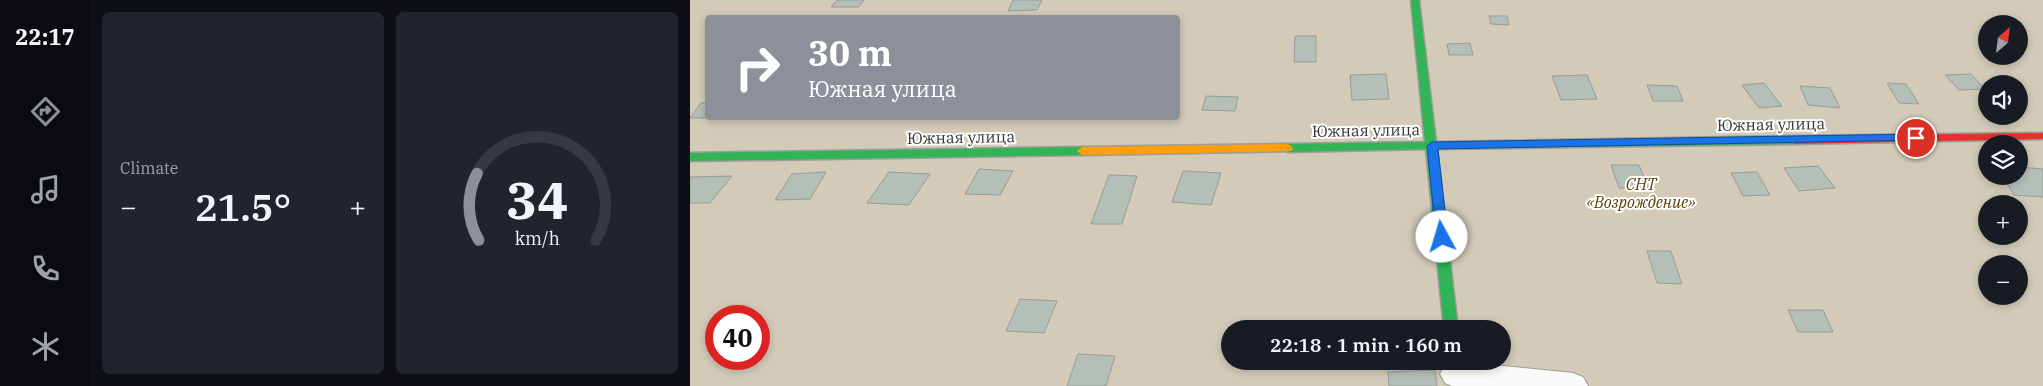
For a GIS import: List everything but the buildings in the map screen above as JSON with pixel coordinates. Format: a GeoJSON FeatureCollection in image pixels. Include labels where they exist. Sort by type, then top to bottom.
{"type":"FeatureCollection","features":[{"type":"Feature","properties":{"kind":"street"},"geometry":{"type":"LineString","coordinates":[[1415,0],[1450,320]]}},
{"type":"Feature","properties":{"kind":"street","name":"Южная улица"},"geometry":{"type":"LineString","coordinates":[[690,157],[2043,136]]}},
{"type":"Feature","properties":{"kind":"street"},"geometry":{"type":"LineString","coordinates":[[1456,374],[1573,386]]}},
{"type":"Feature","properties":{"kind":"green space","name":"СНТ «Возрождение»"},"geometry":{"type":"Polygon","coordinates":[[[690,0],[2043,0],[2043,386],[690,386],[690,0]]]}},
{"type":"Feature","properties":{"kind":"traffic: fast"},"geometry":{"type":"LineString","coordinates":[[1415,0],[1450,320]]}},
{"type":"Feature","properties":{"kind":"traffic: fast"},"geometry":{"type":"LineString","coordinates":[[1288,148],[1795,140]]}},
{"type":"Feature","properties":{"kind":"traffic: fast"},"geometry":{"type":"LineString","coordinates":[[690,157],[1082,151]]}},
{"type":"Feature","properties":{"kind":"traffic: slow"},"geometry":{"type":"LineString","coordinates":[[1082,151],[1288,148]]}},
{"type":"Feature","properties":{"kind":"traffic: jam"},"geometry":{"type":"LineString","coordinates":[[1795,140],[2043,136]]}},
{"type":"Feature","properties":{"kind":"route"},"geometry":{"type":"LineString","coordinates":[[1442,237],[1432,146],[1916,138]]}}]}
